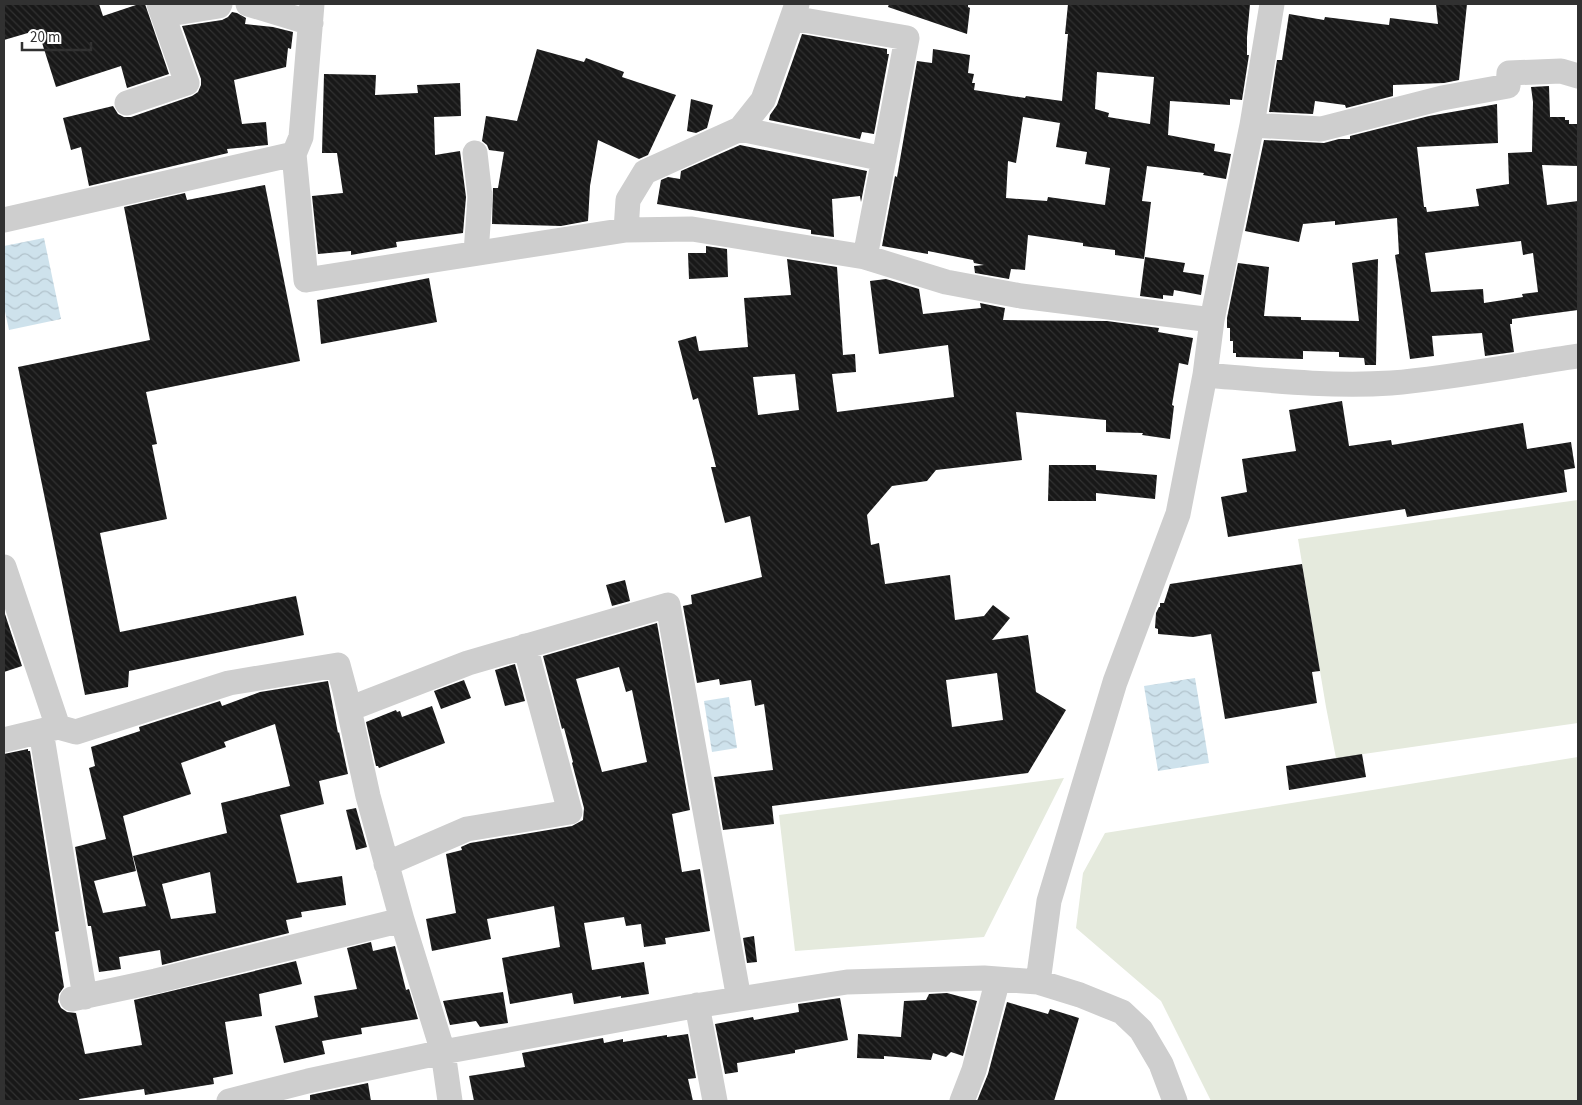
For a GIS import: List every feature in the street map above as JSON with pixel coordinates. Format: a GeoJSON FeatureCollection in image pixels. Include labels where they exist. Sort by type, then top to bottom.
{"type":"FeatureCollection","features":[{"type":"Feature","properties":{"kind":"street"},"geometry":{"type":"LineString","coordinates":[[127,102],[186,84],[161,9],[219,6],[220,4]]}},
{"type":"Feature","properties":{"kind":"street"},"geometry":{"type":"LineString","coordinates":[[248,4],[312,13],[301,137],[294,154],[306,280],[626,230],[692,228],[865,257],[946,282],[1002,292],[1212,320]]}},
{"type":"Feature","properties":{"kind":"street"},"geometry":{"type":"LineString","coordinates":[[1038,982],[1049,901],[1115,682],[1178,514],[1205,375],[1212,320],[1252,125],[1272,4]]}},
{"type":"Feature","properties":{"kind":"street"},"geometry":{"type":"LineString","coordinates":[[626,230],[628,200],[644,172],[740,130],[763,100],[794,11],[907,38],[865,257]]}},
{"type":"Feature","properties":{"kind":"street"},"geometry":{"type":"LineString","coordinates":[[1252,125],[1321,129],[1442,98],[1508,86],[1509,73],[1561,71],[1578,76]]}},
{"type":"Feature","properties":{"kind":"street"},"geometry":{"type":"LineString","coordinates":[[740,130],[884,159]]}},
{"type":"Feature","properties":{"kind":"street"},"geometry":{"type":"LineString","coordinates":[[475,153],[480,197],[476,253]]}},
{"type":"Feature","properties":{"kind":"street"},"geometry":{"type":"LineString","coordinates":[[4,220],[294,154]]}},
{"type":"Feature","properties":{"kind":"street"},"geometry":{"type":"LineString","coordinates":[[1205,375],[1336,384],[1391,383],[1578,356]]}},
{"type":"Feature","properties":{"kind":"street"},"geometry":{"type":"LineString","coordinates":[[4,568],[50,729],[78,998],[402,920]]}},
{"type":"Feature","properties":{"kind":"street"},"geometry":{"type":"LineString","coordinates":[[349,709],[468,663],[668,605],[739,999]]}},
{"type":"Feature","properties":{"kind":"street"},"geometry":{"type":"LineString","coordinates":[[386,864],[467,829],[570,812],[526,646]]}},
{"type":"Feature","properties":{"kind":"street"},"geometry":{"type":"LineString","coordinates":[[4,740],[50,729],[76,732],[230,683],[338,665],[368,796],[386,864],[443,1052],[450,1101]]}},
{"type":"Feature","properties":{"kind":"street"},"geometry":{"type":"LineString","coordinates":[[962,1101],[974,1070],[998,979]]}},
{"type":"Feature","properties":{"kind":"street"},"geometry":{"type":"LineString","coordinates":[[229,1101],[308,1081],[443,1052],[697,1005],[847,982],[998,979],[1038,982],[1080,995],[1122,1012],[1141,1030],[1161,1064],[1175,1101]]}},
{"type":"Feature","properties":{"kind":"street"},"geometry":{"type":"LineString","coordinates":[[697,1005],[715,1101]]}},
{"type":"Feature","properties":{"kind":"shaded area"},"geometry":{"type":"Polygon","coordinates":[[[1578,500],[1578,723],[1336,758],[1298,539],[1578,500]]]}},
{"type":"Feature","properties":{"kind":"shaded area"},"geometry":{"type":"Polygon","coordinates":[[[1578,757],[1578,1101],[1211,1101],[1161,1001],[1076,928],[1083,873],[1105,833],[1578,757]]]}},
{"type":"Feature","properties":{"kind":"shaded area"},"geometry":{"type":"Polygon","coordinates":[[[1064,778],[984,937],[795,951],[779,815],[1064,778]]]}},
{"type":"Feature","properties":{"kind":"water"},"geometry":{"type":"Polygon","coordinates":[[[44,238],[61,319],[9,330],[4,307],[4,246],[44,238]]]}},
{"type":"Feature","properties":{"kind":"water"},"geometry":{"type":"Polygon","coordinates":[[[1195,678],[1209,763],[1158,771],[1144,686],[1195,678]]]}},
{"type":"Feature","properties":{"kind":"water"},"geometry":{"type":"Polygon","coordinates":[[[729,697],[737,748],[712,752],[704,701],[729,697]]]}},
{"type":"Feature","properties":{"kind":"building"},"geometry":{"type":"Polygon","coordinates":[[[4,4],[99,4],[103,16],[139,4],[145,4],[169,74],[127,88],[121,66],[56,87],[38,30],[4,40],[4,4]]]}},
{"type":"Feature","properties":{"kind":"building"},"geometry":{"type":"Polygon","coordinates":[[[889,4],[968,4],[970,8],[967,34],[888,7],[889,4]]]}},
{"type":"Feature","properties":{"kind":"building"},"geometry":{"type":"Polygon","coordinates":[[[1068,4],[1250,4],[1247,37],[1247,55],[1249,55],[1242,100],[1230,99],[1230,105],[1170,101],[1168,135],[1215,144],[1214,151],[1231,154],[1226,179],[1203,175],[1204,173],[1147,166],[1142,201],[1151,202],[1144,259],[1115,255],[1115,250],[1083,246],[1083,243],[1028,235],[1025,270],[1011,269],[1009,279],[975,273],[974,266],[984,265],[974,263],[973,260],[928,251],[928,254],[882,246],[895,176],[897,177],[917,61],[932,63],[933,49],[970,55],[968,73],[974,74],[972,83],[975,83],[974,90],[1025,98],[1026,96],[1062,101],[1068,34],[1065,34],[1068,4]],[[1097,72],[1095,109],[1109,113],[1108,117],[1150,124],[1154,77],[1097,72]],[[1023,117],[1016,163],[1008,161],[1006,198],[1047,201],[1048,197],[1105,205],[1110,168],[1085,164],[1087,152],[1056,147],[1060,123],[1023,117]]]}},
{"type":"Feature","properties":{"kind":"building"},"geometry":{"type":"Polygon","coordinates":[[[1436,4],[1467,4],[1459,80],[1444,83],[1393,85],[1393,96],[1346,108],[1345,105],[1315,101],[1313,114],[1269,112],[1277,60],[1282,60],[1289,14],[1324,20],[1325,17],[1389,25],[1390,18],[1438,24],[1436,4]]]}},
{"type":"Feature","properties":{"kind":"building"},"geometry":{"type":"Polygon","coordinates":[[[232,12],[246,18],[245,24],[273,27],[293,32],[291,49],[288,48],[286,67],[234,80],[242,124],[266,122],[268,145],[227,149],[228,153],[89,186],[81,147],[71,150],[63,118],[113,106],[118,114],[124,117],[131,117],[192,96],[198,92],[201,79],[182,26],[222,20],[232,12]]]}},
{"type":"Feature","properties":{"kind":"building"},"geometry":{"type":"Polygon","coordinates":[[[802,34],[887,49],[887,54],[889,54],[874,134],[862,132],[860,139],[769,120],[777,105],[802,34]]]}},
{"type":"Feature","properties":{"kind":"building"},"geometry":{"type":"Polygon","coordinates":[[[537,49],[584,62],[586,58],[624,72],[622,77],[676,95],[648,155],[639,159],[598,140],[590,186],[588,221],[561,226],[492,224],[493,188],[498,188],[504,152],[489,150],[482,141],[486,116],[517,121],[537,49]]]}},
{"type":"Feature","properties":{"kind":"building"},"geometry":{"type":"Polygon","coordinates":[[[324,74],[376,75],[375,95],[418,93],[417,85],[460,83],[461,116],[434,117],[435,155],[460,151],[466,197],[463,233],[396,242],[397,247],[351,255],[351,251],[318,254],[312,196],[343,193],[337,153],[322,153],[324,74]]]}},
{"type":"Feature","properties":{"kind":"building"},"geometry":{"type":"Polygon","coordinates":[[[1549,86],[1550,117],[1565,117],[1565,120],[1569,120],[1569,124],[1578,124],[1578,166],[1542,165],[1547,205],[1578,201],[1578,310],[1512,319],[1512,324],[1510,324],[1514,352],[1485,356],[1482,333],[1432,336],[1434,356],[1410,359],[1395,255],[1399,254],[1397,218],[1335,225],[1335,221],[1303,224],[1299,242],[1245,231],[1264,140],[1324,143],[1339,139],[1350,139],[1350,136],[1429,116],[1497,104],[1498,143],[1417,147],[1424,207],[1426,207],[1427,212],[1479,206],[1476,189],[1509,184],[1508,153],[1532,152],[1533,102],[1531,87],[1549,86]],[[1521,241],[1425,253],[1431,292],[1483,289],[1484,303],[1523,297],[1522,294],[1538,292],[1533,253],[1523,255],[1521,241]]]}},
{"type":"Feature","properties":{"kind":"building"},"geometry":{"type":"Polygon","coordinates":[[[691,99],[713,105],[707,128],[696,133],[687,131],[691,99]]]}},
{"type":"Feature","properties":{"kind":"building"},"geometry":{"type":"Polygon","coordinates":[[[740,145],[867,171],[861,202],[860,196],[832,199],[834,237],[811,234],[811,230],[657,204],[661,180],[668,177],[680,179],[681,171],[740,145]]]}},
{"type":"Feature","properties":{"kind":"building"},"geometry":{"type":"Polygon","coordinates":[[[265,185],[300,361],[146,392],[157,444],[152,445],[167,519],[100,533],[120,632],[296,596],[304,635],[129,671],[128,687],[85,695],[18,367],[150,340],[124,207],[185,193],[187,200],[265,185]]]}},
{"type":"Feature","properties":{"kind":"building"},"geometry":{"type":"Polygon","coordinates":[[[706,246],[727,249],[728,277],[689,279],[688,253],[706,253],[706,246]]]}},
{"type":"Feature","properties":{"kind":"building"},"geometry":{"type":"Polygon","coordinates":[[[1145,257],[1185,263],[1183,272],[1204,275],[1201,295],[1174,290],[1173,296],[1163,295],[1163,299],[1140,296],[1145,257]]]}},
{"type":"Feature","properties":{"kind":"building"},"geometry":{"type":"Polygon","coordinates":[[[787,259],[837,267],[843,355],[855,354],[856,372],[832,374],[837,412],[954,397],[948,345],[879,354],[870,281],[886,279],[919,289],[923,314],[981,308],[980,303],[1005,308],[1003,320],[1107,321],[1159,328],[1158,332],[1193,338],[1188,365],[1179,363],[1172,405],[1174,406],[1170,439],[1142,435],[1143,433],[1106,432],[1106,420],[1016,412],[1022,460],[936,470],[927,481],[892,486],[867,515],[871,545],[879,543],[885,584],[950,575],[955,620],[984,616],[993,605],[1010,618],[992,640],[1028,635],[1036,692],[1066,710],[1028,773],[772,806],[774,824],[723,830],[714,777],[773,770],[764,704],[755,706],[751,680],[720,685],[719,679],[697,683],[683,606],[692,604],[691,595],[762,577],[750,516],[725,523],[711,467],[716,467],[698,398],[693,400],[678,341],[696,336],[699,351],[748,347],[744,298],[791,295],[787,259]],[[795,374],[753,377],[758,415],[799,410],[795,374]],[[997,673],[946,680],[952,727],[1003,720],[997,673]]]}},
{"type":"Feature","properties":{"kind":"building"},"geometry":{"type":"Polygon","coordinates":[[[1378,259],[1376,365],[1365,365],[1364,358],[1339,357],[1339,352],[1303,351],[1303,359],[1236,357],[1236,353],[1233,353],[1233,341],[1230,341],[1230,328],[1227,328],[1227,318],[1238,263],[1269,267],[1264,316],[1301,317],[1301,320],[1359,321],[1352,263],[1378,259]]]}},
{"type":"Feature","properties":{"kind":"building"},"geometry":{"type":"Polygon","coordinates":[[[429,278],[437,322],[321,344],[317,300],[429,278]]]}},
{"type":"Feature","properties":{"kind":"building"},"geometry":{"type":"Polygon","coordinates":[[[1342,401],[1349,446],[1391,440],[1392,445],[1523,423],[1527,449],[1571,442],[1575,468],[1564,470],[1567,492],[1407,517],[1405,509],[1228,537],[1221,497],[1247,492],[1242,459],[1296,451],[1289,410],[1342,401]]]}},
{"type":"Feature","properties":{"kind":"building"},"geometry":{"type":"Polygon","coordinates":[[[1049,465],[1096,465],[1096,470],[1157,475],[1155,499],[1096,493],[1096,501],[1048,501],[1049,465]]]}},
{"type":"Feature","properties":{"kind":"building"},"geometry":{"type":"Polygon","coordinates":[[[1302,564],[1320,671],[1312,672],[1317,703],[1225,719],[1211,634],[1193,637],[1158,634],[1158,629],[1155,628],[1156,613],[1160,603],[1164,603],[1170,584],[1302,564]]]}},
{"type":"Feature","properties":{"kind":"building"},"geometry":{"type":"Polygon","coordinates":[[[625,580],[630,601],[612,606],[606,585],[625,580]]]}},
{"type":"Feature","properties":{"kind":"building"},"geometry":{"type":"Polygon","coordinates":[[[4,611],[22,666],[4,672],[4,611]]]}},
{"type":"Feature","properties":{"kind":"building"},"geometry":{"type":"Polygon","coordinates":[[[657,623],[690,810],[672,814],[682,872],[700,869],[710,931],[665,938],[666,944],[644,947],[641,924],[626,926],[624,917],[584,923],[592,970],[644,962],[649,994],[621,998],[621,996],[574,1004],[572,993],[510,1004],[502,958],[560,947],[554,906],[487,919],[491,939],[432,951],[426,919],[456,913],[446,854],[462,850],[461,847],[470,843],[572,826],[583,820],[584,808],[573,762],[564,728],[562,729],[543,656],[657,623]],[[619,667],[576,679],[602,772],[647,762],[632,690],[626,692],[619,667]]]}},
{"type":"Feature","properties":{"kind":"building"},"geometry":{"type":"Polygon","coordinates":[[[515,664],[525,701],[505,706],[495,670],[515,664]]]}},
{"type":"Feature","properties":{"kind":"building"},"geometry":{"type":"Polygon","coordinates":[[[464,680],[471,698],[441,709],[434,691],[464,680]]]}},
{"type":"Feature","properties":{"kind":"building"},"geometry":{"type":"Polygon","coordinates":[[[328,681],[348,774],[319,781],[324,804],[280,815],[297,883],[342,876],[346,905],[301,912],[302,917],[286,920],[289,933],[162,965],[160,950],[119,957],[121,969],[99,972],[91,926],[88,926],[75,847],[106,839],[89,768],[95,766],[91,747],[140,731],[139,727],[220,701],[222,706],[260,692],[328,681]],[[275,724],[224,742],[226,747],[181,763],[191,794],[123,816],[136,871],[94,881],[103,913],[146,906],[133,856],[227,833],[221,803],[290,786],[275,724]],[[210,872],[162,884],[171,919],[216,913],[210,872]]]}},
{"type":"Feature","properties":{"kind":"building"},"geometry":{"type":"Polygon","coordinates":[[[432,706],[445,743],[379,768],[376,766],[366,722],[396,710],[397,712],[400,711],[402,717],[432,706]]]}},
{"type":"Feature","properties":{"kind":"building"},"geometry":{"type":"Polygon","coordinates":[[[28,749],[30,751],[59,931],[55,932],[64,987],[59,994],[58,1002],[61,1008],[67,1012],[76,1013],[85,1054],[142,1045],[134,1000],[296,961],[302,984],[259,994],[262,1016],[225,1022],[233,1074],[213,1078],[214,1084],[145,1095],[144,1089],[79,1099],[80,1101],[4,1101],[4,754],[28,749]]]}},
{"type":"Feature","properties":{"kind":"building"},"geometry":{"type":"Polygon","coordinates":[[[1362,754],[1366,777],[1289,790],[1286,766],[1362,754]]]}},
{"type":"Feature","properties":{"kind":"building"},"geometry":{"type":"Polygon","coordinates":[[[356,808],[367,847],[356,850],[346,810],[356,808]]]}},
{"type":"Feature","properties":{"kind":"building"},"geometry":{"type":"Polygon","coordinates":[[[754,936],[757,962],[747,963],[743,938],[754,936]]]}},
{"type":"Feature","properties":{"kind":"building"},"geometry":{"type":"Polygon","coordinates":[[[371,942],[373,951],[395,946],[406,990],[409,989],[418,1019],[361,1028],[362,1034],[322,1041],[325,1054],[284,1063],[275,1026],[318,1017],[314,996],[357,989],[347,948],[371,942]]]}},
{"type":"Feature","properties":{"kind":"building"},"geometry":{"type":"Polygon","coordinates":[[[503,992],[508,1023],[480,1027],[476,1021],[450,1025],[443,1001],[503,992]]]}},
{"type":"Feature","properties":{"kind":"building"},"geometry":{"type":"Polygon","coordinates":[[[947,993],[977,1001],[963,1056],[951,1052],[946,1057],[933,1053],[931,1060],[884,1056],[884,1059],[857,1058],[858,1034],[901,1037],[904,1001],[926,1000],[929,994],[947,993]]]}},
{"type":"Feature","properties":{"kind":"building"},"geometry":{"type":"Polygon","coordinates":[[[840,998],[848,1040],[795,1050],[795,1053],[737,1063],[738,1072],[725,1074],[715,1024],[753,1017],[754,1020],[799,1012],[798,1004],[840,998]]]}},
{"type":"Feature","properties":{"kind":"building"},"geometry":{"type":"Polygon","coordinates":[[[1007,1002],[1048,1014],[1050,1009],[1079,1018],[1054,1101],[977,1101],[988,1074],[1007,1002]]]}},
{"type":"Feature","properties":{"kind":"building"},"geometry":{"type":"Polygon","coordinates":[[[688,1034],[696,1078],[688,1079],[693,1101],[474,1101],[469,1076],[525,1067],[522,1053],[603,1038],[604,1043],[623,1039],[623,1042],[667,1035],[667,1037],[688,1034]]]}},
{"type":"Feature","properties":{"kind":"building"},"geometry":{"type":"Polygon","coordinates":[[[368,1083],[371,1101],[310,1101],[310,1095],[368,1083]]]}}]}
